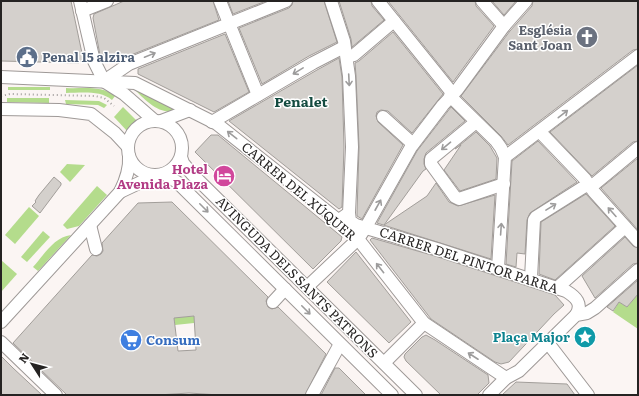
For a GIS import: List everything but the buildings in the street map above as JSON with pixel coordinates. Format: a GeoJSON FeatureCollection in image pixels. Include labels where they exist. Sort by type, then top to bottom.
{"type":"FeatureCollection","features":[{"type":"Feature","properties":{"kind":"street"},"geometry":{"type":"LineString","coordinates":[[107,1],[81,6],[94,61],[104,81],[124,94],[158,121],[167,124],[177,132],[182,144],[181,157],[174,168],[120,192]]}},
{"type":"Feature","properties":{"kind":"street"},"geometry":{"type":"LineString","coordinates":[[220,1],[258,95]]}},
{"type":"Feature","properties":{"kind":"street"},"geometry":{"type":"LineString","coordinates":[[104,81],[128,64],[286,1]]}},
{"type":"Feature","properties":{"kind":"street"},"geometry":{"type":"LineString","coordinates":[[331,1],[346,52],[349,76],[352,147],[349,213],[338,220]]}},
{"type":"Feature","properties":{"kind":"street"},"geometry":{"type":"LineString","coordinates":[[378,1],[452,95],[502,148],[505,157],[498,268]]}},
{"type":"Feature","properties":{"kind":"street"},"geometry":{"type":"LineString","coordinates":[[482,1],[504,26]]}},
{"type":"Feature","properties":{"kind":"street"},"geometry":{"type":"LineString","coordinates":[[307,287],[358,238],[366,227],[413,144],[457,90],[504,26],[526,1]]}},
{"type":"Feature","properties":{"kind":"street"},"geometry":{"type":"LineString","coordinates":[[212,122],[313,62],[346,52],[354,55],[394,21]]}},
{"type":"Feature","properties":{"kind":"street"},"geometry":{"type":"LineString","coordinates":[[505,157],[636,63]]}},
{"type":"Feature","properties":{"kind":"street","name":"CARRER DEL XÚQUER"},"geometry":{"type":"LineString","coordinates":[[1,77],[135,83],[221,126],[338,220],[358,238],[424,323],[506,378]]}},
{"type":"Feature","properties":{"kind":"street"},"geometry":{"type":"LineString","coordinates":[[1,109],[59,110],[91,114],[115,132],[128,151],[131,161],[136,167],[149,174],[160,175]]}},
{"type":"Feature","properties":{"kind":"street"},"geometry":{"type":"LineString","coordinates":[[1,322],[120,192],[129,166],[128,151],[131,136],[138,127],[190,110]]}},
{"type":"Feature","properties":{"kind":"street"},"geometry":{"type":"LineString","coordinates":[[383,117],[413,144]]}},
{"type":"Feature","properties":{"kind":"street"},"geometry":{"type":"LineString","coordinates":[[476,122],[431,159],[431,164],[454,197],[459,199],[504,184]]}},
{"type":"Feature","properties":{"kind":"street"},"geometry":{"type":"LineString","coordinates":[[540,132],[585,179],[594,192],[638,241]]}},
{"type":"Feature","properties":{"kind":"street"},"geometry":{"type":"LineString","coordinates":[[531,278],[534,220],[536,217],[582,188],[586,186],[591,187],[638,148]]}},
{"type":"Feature","properties":{"kind":"street","name":"AVINGUDA DELS SANTS PATRONS"},"geometry":{"type":"LineString","coordinates":[[181,157],[183,163],[192,174],[416,395]]}},
{"type":"Feature","properties":{"kind":"street","name":"AVINGUDA DELS SANTS PATRONS"},"geometry":{"type":"LineString","coordinates":[[160,175],[177,182],[392,395]]}},
{"type":"Feature","properties":{"kind":"street","name":"CARRER DEL PINTOR PARRA"},"geometry":{"type":"LineString","coordinates":[[349,213],[349,219],[356,225],[531,278],[566,291],[573,295],[577,300],[580,309],[576,315]]}},
{"type":"Feature","properties":{"kind":"street"},"geometry":{"type":"LineString","coordinates":[[90,226],[96,249]]}},
{"type":"Feature","properties":{"kind":"street"},"geometry":{"type":"LineString","coordinates":[[558,288],[625,227]]}},
{"type":"Feature","properties":{"kind":"street"},"geometry":{"type":"LineString","coordinates":[[489,395],[506,378],[519,371],[576,315],[587,313],[595,308],[638,270]]}},
{"type":"Feature","properties":{"kind":"street"},"geometry":{"type":"LineString","coordinates":[[273,302],[286,289]]}},
{"type":"Feature","properties":{"kind":"street"},"geometry":{"type":"LineString","coordinates":[[384,363],[424,323]]}},
{"type":"Feature","properties":{"kind":"street"},"geometry":{"type":"LineString","coordinates":[[1,342],[56,395]]}},
{"type":"Feature","properties":{"kind":"street"},"geometry":{"type":"LineString","coordinates":[[548,343],[588,395]]}},
{"type":"Feature","properties":{"kind":"street"},"geometry":{"type":"LineString","coordinates":[[312,395],[340,344]]}},
{"type":"Feature","properties":{"kind":"path"},"geometry":{"type":"LineString","coordinates":[[1,96],[10,94],[95,96],[104,98],[114,106]]}},
{"type":"Feature","properties":{"kind":"green space"},"geometry":{"type":"Polygon","coordinates":[[[8,87],[50,87],[50,90],[8,90],[8,87]]]}},
{"type":"Feature","properties":{"kind":"green space"},"geometry":{"type":"Polygon","coordinates":[[[66,88],[98,89],[104,90],[115,96],[112,100],[96,93],[66,93],[66,88]]]}},
{"type":"Feature","properties":{"kind":"green space"},"geometry":{"type":"Polygon","coordinates":[[[134,89],[178,110],[172,112],[160,109],[148,102],[134,89]]]}},
{"type":"Feature","properties":{"kind":"green space"},"geometry":{"type":"Polygon","coordinates":[[[7,98],[49,98],[49,103],[7,102],[7,98]]]}},
{"type":"Feature","properties":{"kind":"green space"},"geometry":{"type":"Polygon","coordinates":[[[65,100],[99,101],[107,105],[104,108],[98,105],[66,104],[65,100]]]}},
{"type":"Feature","properties":{"kind":"green space"},"geometry":{"type":"Polygon","coordinates":[[[123,107],[138,122],[128,132],[114,117],[123,107]]]}},
{"type":"Feature","properties":{"kind":"green space"},"geometry":{"type":"Polygon","coordinates":[[[67,164],[85,165],[70,182],[60,172],[67,164]]]}},
{"type":"Feature","properties":{"kind":"green space"},"geometry":{"type":"Polygon","coordinates":[[[97,186],[107,195],[79,226],[67,229],[63,225],[97,186]]]}},
{"type":"Feature","properties":{"kind":"green space"},"geometry":{"type":"Polygon","coordinates":[[[29,207],[39,216],[15,244],[5,235],[29,207]]]}},
{"type":"Feature","properties":{"kind":"green space"},"geometry":{"type":"Polygon","coordinates":[[[43,231],[50,237],[27,262],[21,257],[43,231]]]}},
{"type":"Feature","properties":{"kind":"green space"},"geometry":{"type":"Polygon","coordinates":[[[71,235],[38,271],[33,267],[54,243],[65,236],[71,235]]]}},
{"type":"Feature","properties":{"kind":"green space"},"geometry":{"type":"Polygon","coordinates":[[[1,260],[17,274],[1,292],[1,260]]]}},
{"type":"Feature","properties":{"kind":"green space"},"geometry":{"type":"Polygon","coordinates":[[[638,294],[638,329],[613,312],[619,302],[627,307],[638,294]]]}},
{"type":"Feature","properties":{"kind":"green space"},"geometry":{"type":"Polygon","coordinates":[[[194,316],[194,323],[175,325],[175,321],[157,323],[156,319],[194,316]]]}},
{"type":"Feature","properties":{"kind":"place","name":"Església Sant Joan"},"geometry":{"type":"Point","coordinates":[587,37]}},
{"type":"Feature","properties":{"kind":"place","name":"Penal 15 alzira"},"geometry":{"type":"Point","coordinates":[27,57]}},
{"type":"Feature","properties":{"kind":"place","name":"Hotel Avenida Plaza"},"geometry":{"type":"Point","coordinates":[224,176]}},
{"type":"Feature","properties":{"kind":"place","name":"Plaça Major"},"geometry":{"type":"Point","coordinates":[585,337]}},
{"type":"Feature","properties":{"kind":"place","name":"Consum"},"geometry":{"type":"Point","coordinates":[131,340]}},
{"type":"Feature","properties":{"kind":"district","name":"Penalet"},"geometry":{"type":"Point","coordinates":[301,102]}}]}
